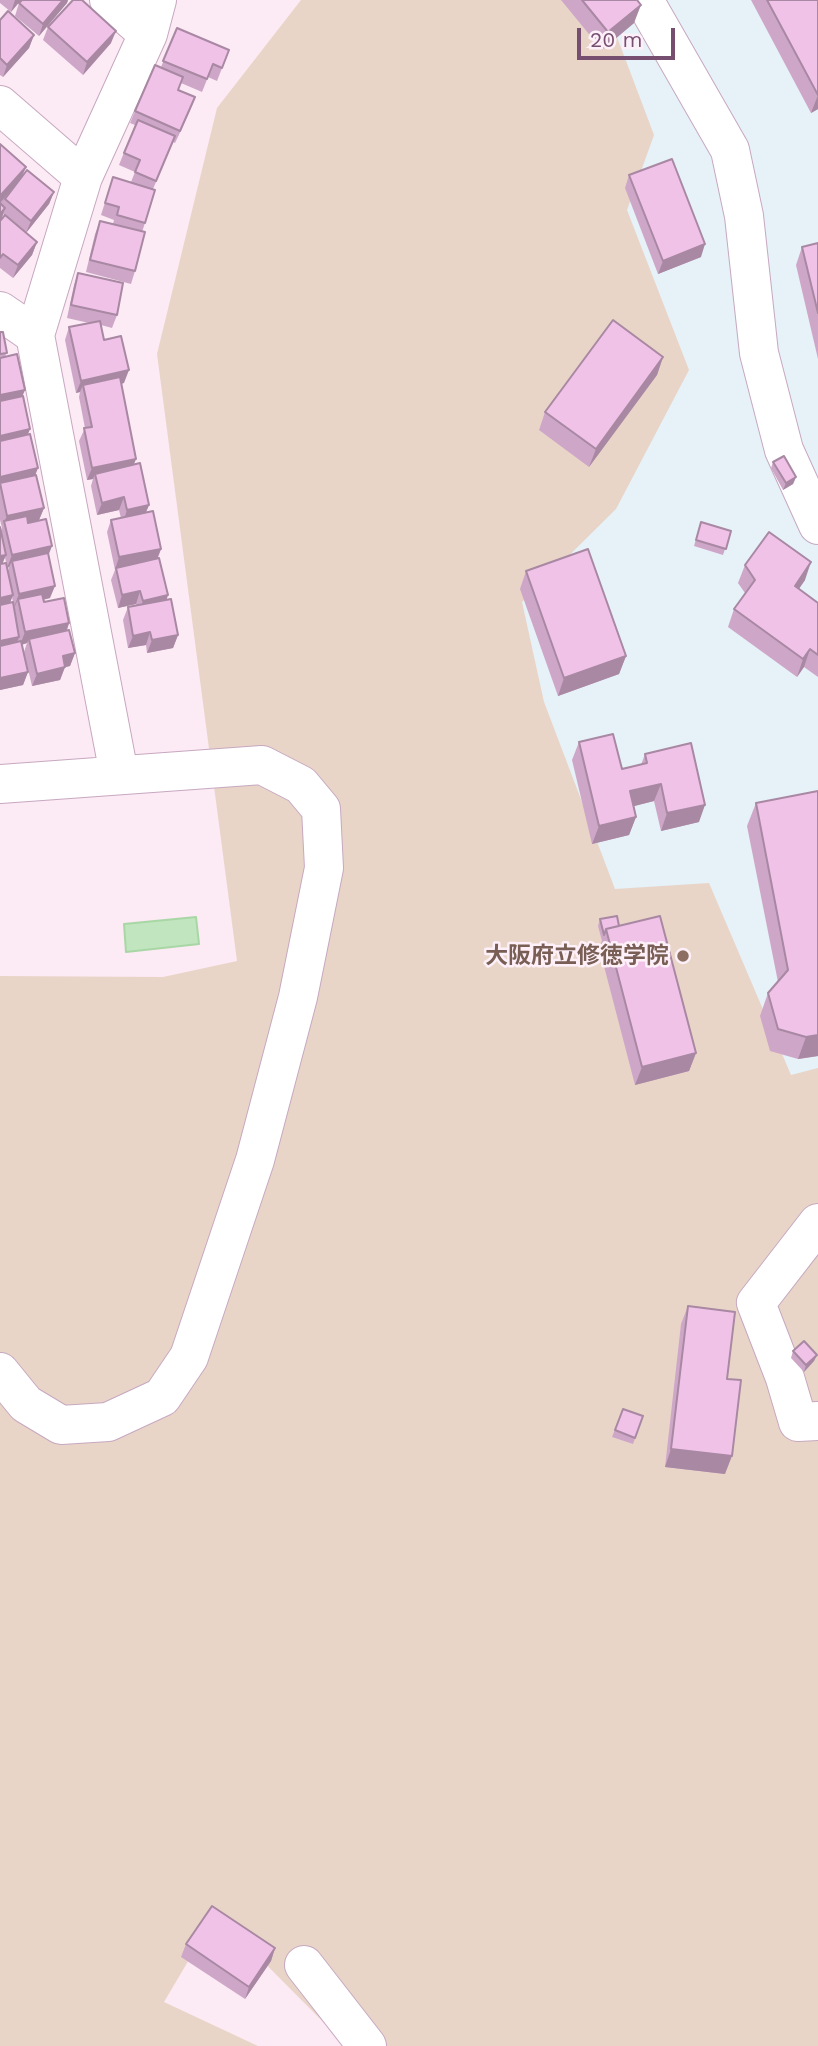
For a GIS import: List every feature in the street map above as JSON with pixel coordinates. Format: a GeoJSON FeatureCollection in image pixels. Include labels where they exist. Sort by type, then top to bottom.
{"type":"FeatureCollection","features":[{"type":"Feature","properties":{"kind":"street"},"geometry":{"type":"LineString","coordinates":[[109,0],[153,17],[83,177],[34,335],[119,774]]}},
{"type":"Feature","properties":{"kind":"street"},"geometry":{"type":"LineString","coordinates":[[644,0],[730,150],[744,216],[759,354],[785,450],[818,525]]}},
{"type":"Feature","properties":{"kind":"street"},"geometry":{"type":"LineString","coordinates":[[0,105],[83,177]]}},
{"type":"Feature","properties":{"kind":"street"},"geometry":{"type":"LineString","coordinates":[[0,311],[34,335]]}},
{"type":"Feature","properties":{"kind":"street"},"geometry":{"type":"LineString","coordinates":[[0,784],[262,765],[301,785],[321,809],[324,868],[298,997],[255,1160],[189,1357],[162,1398],[107,1422],[61,1425],[26,1404],[0,1373]]}},
{"type":"Feature","properties":{"kind":"street"},"geometry":{"type":"LineString","coordinates":[[818,1223],[755,1303],[785,1378],[798,1422],[818,1421]]}},
{"type":"Feature","properties":{"kind":"street"},"geometry":{"type":"LineString","coordinates":[[304,1965],[367,2046]]}},
{"type":"Feature","properties":{"kind":"shaded area"},"geometry":{"type":"Polygon","coordinates":[[[301,0],[603,0],[654,135],[627,210],[689,370],[616,509],[522,602],[544,702],[615,889],[709,883],[791,1075],[818,1068],[818,2046],[347,2046],[216,1914],[164,2002],[258,2046],[0,2046],[0,976],[163,977],[237,961],[157,354],[217,108],[301,0]]]}},
{"type":"Feature","properties":{"kind":"shaded area","name":"大阪府立修徳学院"},"geometry":{"type":"Polygon","coordinates":[[[529,0],[818,0],[818,1544],[490,620],[529,0]]]}},
{"type":"Feature","properties":{"kind":"shaded area"},"geometry":{"type":"Polygon","coordinates":[[[196,917],[199,944],[126,952],[124,924],[196,917]]]}},
{"type":"Feature","properties":{"kind":"building"},"geometry":{"type":"Polygon","coordinates":[[[22,0],[63,0],[43,24],[19,3],[22,0]]]}},
{"type":"Feature","properties":{"kind":"building"},"geometry":{"type":"Polygon","coordinates":[[[73,0],[82,0],[116,31],[87,62],[48,27],[73,0]]]}},
{"type":"Feature","properties":{"kind":"building"},"geometry":{"type":"Polygon","coordinates":[[[582,0],[637,0],[641,5],[608,32],[582,0]]]}},
{"type":"Feature","properties":{"kind":"building"},"geometry":{"type":"Polygon","coordinates":[[[767,0],[818,0],[818,95],[767,0]]]}},
{"type":"Feature","properties":{"kind":"building"},"geometry":{"type":"Polygon","coordinates":[[[8,11],[34,35],[7,65],[0,58],[0,20],[8,11]]]}},
{"type":"Feature","properties":{"kind":"building"},"geometry":{"type":"Polygon","coordinates":[[[177,28],[229,50],[222,68],[213,64],[207,79],[163,61],[177,28]]]}},
{"type":"Feature","properties":{"kind":"building"},"geometry":{"type":"Polygon","coordinates":[[[155,65],[183,77],[178,90],[195,97],[180,131],[135,111],[155,65]]]}},
{"type":"Feature","properties":{"kind":"building"},"geometry":{"type":"Polygon","coordinates":[[[138,120],[175,136],[156,181],[135,172],[140,160],[124,153],[138,120]]]}},
{"type":"Feature","properties":{"kind":"building"},"geometry":{"type":"Polygon","coordinates":[[[0,144],[26,167],[0,196],[0,144]]]}},
{"type":"Feature","properties":{"kind":"building"},"geometry":{"type":"Polygon","coordinates":[[[672,159],[705,244],[663,261],[629,175],[672,159]]]}},
{"type":"Feature","properties":{"kind":"building"},"geometry":{"type":"Polygon","coordinates":[[[27,170],[54,192],[31,221],[5,199],[27,170]]]}},
{"type":"Feature","properties":{"kind":"building"},"geometry":{"type":"Polygon","coordinates":[[[113,177],[155,190],[145,223],[117,215],[119,207],[105,203],[113,177]]]}},
{"type":"Feature","properties":{"kind":"building"},"geometry":{"type":"Polygon","coordinates":[[[5,215],[37,242],[18,265],[3,254],[0,258],[0,221],[5,215]]]}},
{"type":"Feature","properties":{"kind":"building"},"geometry":{"type":"Polygon","coordinates":[[[100,221],[145,232],[135,271],[90,260],[100,221]]]}},
{"type":"Feature","properties":{"kind":"building"},"geometry":{"type":"Polygon","coordinates":[[[818,243],[818,313],[802,247],[818,243]]]}},
{"type":"Feature","properties":{"kind":"building"},"geometry":{"type":"Polygon","coordinates":[[[78,273],[123,283],[117,315],[71,305],[78,273]]]}},
{"type":"Feature","properties":{"kind":"building"},"geometry":{"type":"Polygon","coordinates":[[[613,320],[663,357],[596,449],[545,412],[613,320]]]}},
{"type":"Feature","properties":{"kind":"building"},"geometry":{"type":"Polygon","coordinates":[[[100,321],[104,340],[121,336],[129,370],[81,381],[69,327],[100,321]]]}},
{"type":"Feature","properties":{"kind":"building"},"geometry":{"type":"Polygon","coordinates":[[[0,332],[3,332],[7,353],[0,354],[0,332]]]}},
{"type":"Feature","properties":{"kind":"building"},"geometry":{"type":"Polygon","coordinates":[[[17,354],[25,390],[0,395],[0,358],[17,354]]]}},
{"type":"Feature","properties":{"kind":"building"},"geometry":{"type":"Polygon","coordinates":[[[120,377],[136,459],[92,468],[84,428],[92,427],[83,385],[120,377]]]}},
{"type":"Feature","properties":{"kind":"building"},"geometry":{"type":"Polygon","coordinates":[[[23,396],[30,429],[0,436],[0,401],[23,396]]]}},
{"type":"Feature","properties":{"kind":"building"},"geometry":{"type":"Polygon","coordinates":[[[30,434],[38,468],[0,477],[0,441],[30,434]]]}},
{"type":"Feature","properties":{"kind":"building"},"geometry":{"type":"Polygon","coordinates":[[[784,456],[796,477],[786,483],[773,462],[784,456]]]}},
{"type":"Feature","properties":{"kind":"building"},"geometry":{"type":"Polygon","coordinates":[[[140,463],[149,505],[127,510],[124,497],[102,503],[95,474],[140,463]]]}},
{"type":"Feature","properties":{"kind":"building"},"geometry":{"type":"Polygon","coordinates":[[[36,475],[44,508],[7,516],[0,483],[36,475]]]}},
{"type":"Feature","properties":{"kind":"building"},"geometry":{"type":"Polygon","coordinates":[[[153,511],[161,549],[119,557],[111,520],[153,511]]]}},
{"type":"Feature","properties":{"kind":"building"},"geometry":{"type":"Polygon","coordinates":[[[27,516],[28,523],[46,519],[52,546],[12,555],[4,521],[27,516]]]}},
{"type":"Feature","properties":{"kind":"building"},"geometry":{"type":"Polygon","coordinates":[[[701,522],[731,531],[726,549],[696,540],[701,522]]]}},
{"type":"Feature","properties":{"kind":"building"},"geometry":{"type":"Polygon","coordinates":[[[0,527],[6,555],[0,556],[0,527]]]}},
{"type":"Feature","properties":{"kind":"building"},"geometry":{"type":"Polygon","coordinates":[[[769,532],[811,562],[795,586],[818,603],[818,655],[810,649],[803,659],[734,609],[755,580],[745,565],[769,532]]]}},
{"type":"Feature","properties":{"kind":"building"},"geometry":{"type":"Polygon","coordinates":[[[588,549],[626,656],[564,678],[526,571],[588,549]]]}},
{"type":"Feature","properties":{"kind":"building"},"geometry":{"type":"Polygon","coordinates":[[[48,553],[55,586],[19,594],[12,561],[48,553]]]}},
{"type":"Feature","properties":{"kind":"building"},"geometry":{"type":"Polygon","coordinates":[[[159,558],[168,595],[143,601],[140,591],[122,595],[116,568],[159,558]]]}},
{"type":"Feature","properties":{"kind":"building"},"geometry":{"type":"Polygon","coordinates":[[[6,563],[13,595],[0,598],[0,564],[6,563]]]}},
{"type":"Feature","properties":{"kind":"building"},"geometry":{"type":"Polygon","coordinates":[[[42,594],[44,602],[64,598],[69,623],[25,632],[18,599],[42,594]]]}},
{"type":"Feature","properties":{"kind":"building"},"geometry":{"type":"Polygon","coordinates":[[[171,599],[178,635],[152,640],[150,632],[133,636],[128,607],[171,599]]]}},
{"type":"Feature","properties":{"kind":"building"},"geometry":{"type":"Polygon","coordinates":[[[13,602],[19,637],[0,641],[0,605],[13,602]]]}},
{"type":"Feature","properties":{"kind":"building"},"geometry":{"type":"Polygon","coordinates":[[[69,630],[75,653],[63,656],[65,667],[37,674],[29,639],[69,630]]]}},
{"type":"Feature","properties":{"kind":"building"},"geometry":{"type":"Polygon","coordinates":[[[21,641],[28,672],[0,678],[0,646],[21,641]]]}},
{"type":"Feature","properties":{"kind":"building"},"geometry":{"type":"Polygon","coordinates":[[[613,734],[622,769],[647,763],[645,754],[691,743],[705,805],[667,813],[661,784],[630,791],[636,817],[599,826],[579,742],[613,734]]]}},
{"type":"Feature","properties":{"kind":"building"},"geometry":{"type":"Polygon","coordinates":[[[818,791],[818,1035],[806,1037],[778,1029],[768,993],[788,970],[756,803],[818,791]]]}},
{"type":"Feature","properties":{"kind":"building"},"geometry":{"type":"Polygon","coordinates":[[[617,916],[619,926],[606,929],[604,935],[600,919],[617,916]]]}},
{"type":"Feature","properties":{"kind":"building"},"geometry":{"type":"Polygon","coordinates":[[[660,916],[696,1053],[642,1067],[606,929],[660,916]]]}},
{"type":"Feature","properties":{"kind":"building"},"geometry":{"type":"Polygon","coordinates":[[[688,1306],[735,1312],[727,1379],[741,1380],[732,1456],[671,1449],[688,1306]]]}},
{"type":"Feature","properties":{"kind":"building"},"geometry":{"type":"Polygon","coordinates":[[[804,1341],[817,1355],[806,1365],[793,1351],[804,1341]]]}},
{"type":"Feature","properties":{"kind":"building"},"geometry":{"type":"Polygon","coordinates":[[[623,1409],[643,1416],[635,1438],[615,1430],[623,1409]]]}},
{"type":"Feature","properties":{"kind":"building"},"geometry":{"type":"Polygon","coordinates":[[[212,1906],[275,1948],[249,1987],[186,1944],[212,1906]]]}},
{"type":"Feature","properties":{"kind":"place","name":"大阪府立修徳学院"},"geometry":{"type":"Point","coordinates":[683,956]}}]}
